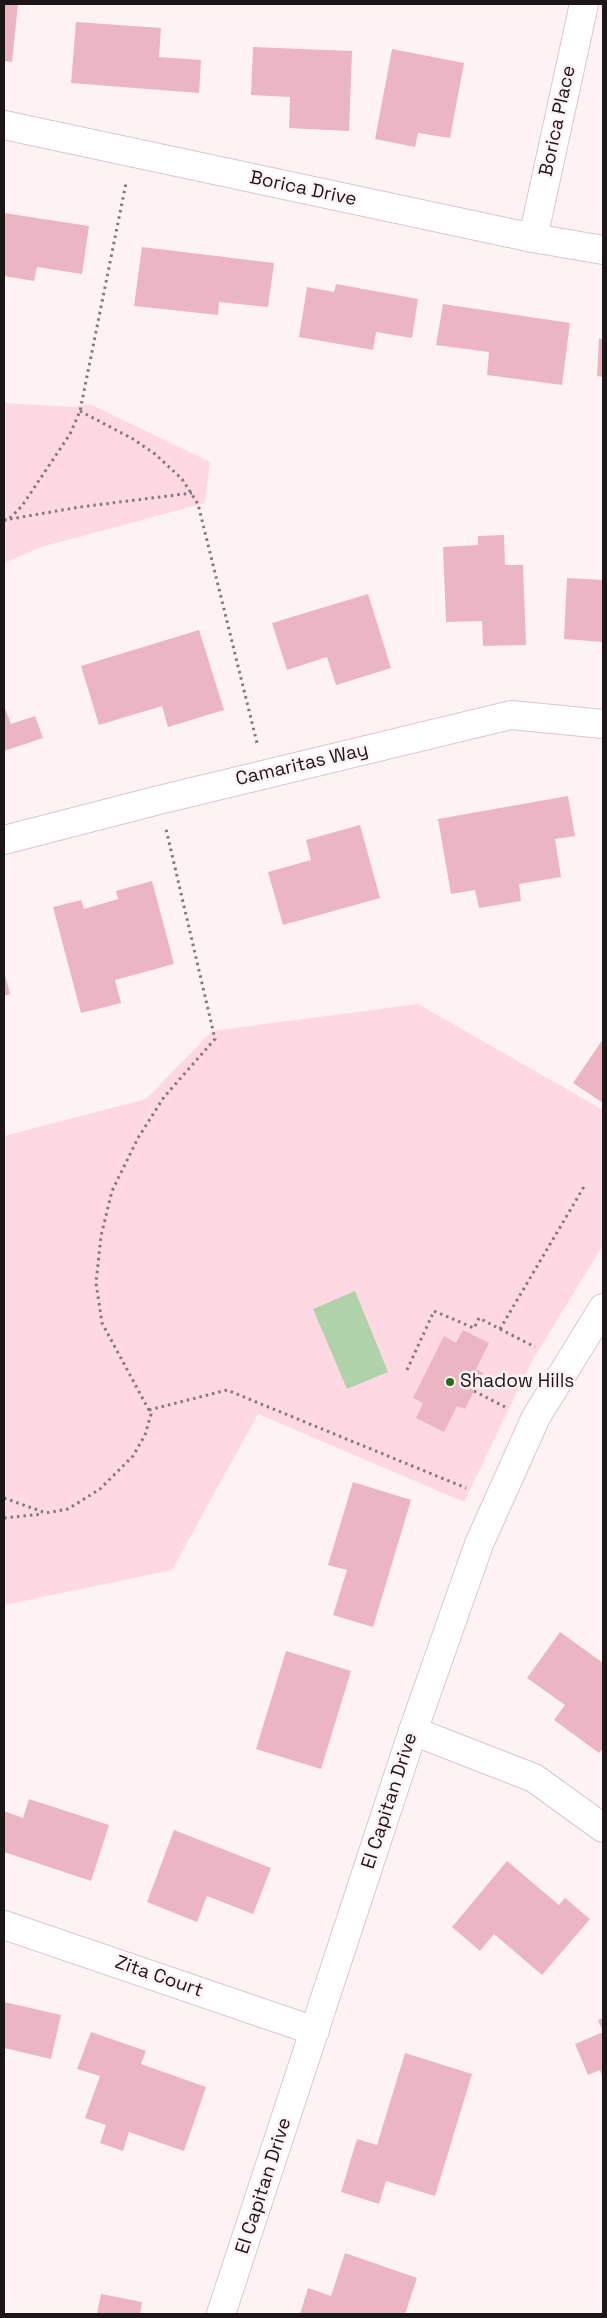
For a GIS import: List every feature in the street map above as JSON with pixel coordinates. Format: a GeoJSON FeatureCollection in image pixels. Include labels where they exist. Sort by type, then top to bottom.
{"type":"FeatureCollection","features":[{"type":"Feature","properties":{"kind":"street","name":"Borica Place"},"geometry":{"type":"LineString","coordinates":[[533,238],[584,4]]}},
{"type":"Feature","properties":{"kind":"street","name":"Borica Drive"},"geometry":{"type":"LineString","coordinates":[[4,125],[533,238],[603,250]]}},
{"type":"Feature","properties":{"kind":"street","name":"Camaritas Way"},"geometry":{"type":"LineString","coordinates":[[4,840],[159,800],[511,715],[603,724]]}},
{"type":"Feature","properties":{"kind":"street","name":"El Capitan Drive"},"geometry":{"type":"LineString","coordinates":[[222,2314],[413,1731],[479,1544],[536,1417],[603,1308]]}},
{"type":"Feature","properties":{"kind":"street"},"geometry":{"type":"LineString","coordinates":[[413,1731],[534,1778],[603,1828]]}},
{"type":"Feature","properties":{"kind":"street","name":"Zita Court"},"geometry":{"type":"LineString","coordinates":[[4,1925],[314,2031]]}},
{"type":"Feature","properties":{"kind":"path"},"geometry":{"type":"LineString","coordinates":[[6,520],[26,500],[70,434],[80,412],[132,153]]}},
{"type":"Feature","properties":{"kind":"path"},"geometry":{"type":"LineString","coordinates":[[80,412],[133,439],[155,454],[173,468],[192,492],[198,504],[265,774]]}},
{"type":"Feature","properties":{"kind":"path"},"geometry":{"type":"LineString","coordinates":[[6,520],[80,507],[192,492]]}},
{"type":"Feature","properties":{"kind":"path"},"geometry":{"type":"LineString","coordinates":[[4,1518],[68,1509],[100,1489],[133,1456],[145,1435],[151,1414],[102,1323],[96,1283],[101,1236],[112,1192],[138,1138],[164,1097],[215,1039],[159,800]]}},
{"type":"Feature","properties":{"kind":"path"},"geometry":{"type":"LineString","coordinates":[[500,1329],[585,1185]]}},
{"type":"Feature","properties":{"kind":"path"},"geometry":{"type":"LineString","coordinates":[[407,1370],[434,1311],[474,1328],[479,1318],[535,1347]]}},
{"type":"Feature","properties":{"kind":"path"},"geometry":{"type":"LineString","coordinates":[[149,1410],[226,1390],[466,1488]]}},
{"type":"Feature","properties":{"kind":"path"},"geometry":{"type":"LineString","coordinates":[[474,1391],[505,1407]]}},
{"type":"Feature","properties":{"kind":"path"},"geometry":{"type":"LineString","coordinates":[[4,1498],[46,1513]]}},
{"type":"Feature","properties":{"kind":"shaded area"},"geometry":{"type":"Polygon","coordinates":[[[4,403],[75,407],[90,404],[210,462],[205,503],[41,547],[4,563],[4,403]]]}},
{"type":"Feature","properties":{"kind":"shaded area"},"geometry":{"type":"Polygon","coordinates":[[[418,1004],[603,1110],[603,1245],[532,1361],[464,1502],[258,1414],[172,1570],[4,1605],[4,1136],[146,1099],[212,1031],[418,1004]]]}},
{"type":"Feature","properties":{"kind":"shaded area"},"geometry":{"type":"Polygon","coordinates":[[[355,1291],[388,1372],[347,1389],[313,1309],[355,1291]]]}},
{"type":"Feature","properties":{"kind":"building"},"geometry":{"type":"Polygon","coordinates":[[[4,4],[18,4],[12,62],[4,61],[4,4]]]}},
{"type":"Feature","properties":{"kind":"building"},"geometry":{"type":"Polygon","coordinates":[[[76,22],[161,28],[159,57],[201,60],[199,93],[71,83],[76,22]]]}},
{"type":"Feature","properties":{"kind":"building"},"geometry":{"type":"Polygon","coordinates":[[[253,47],[352,51],[349,131],[289,128],[290,97],[251,95],[253,47]]]}},
{"type":"Feature","properties":{"kind":"building"},"geometry":{"type":"Polygon","coordinates":[[[392,49],[464,63],[450,138],[418,133],[415,147],[375,139],[392,49]]]}},
{"type":"Feature","properties":{"kind":"building"},"geometry":{"type":"Polygon","coordinates":[[[4,213],[89,226],[82,274],[37,267],[34,281],[4,276],[4,213]]]}},
{"type":"Feature","properties":{"kind":"building"},"geometry":{"type":"Polygon","coordinates":[[[142,247],[274,263],[268,307],[219,302],[218,315],[134,306],[142,247]]]}},
{"type":"Feature","properties":{"kind":"building"},"geometry":{"type":"Polygon","coordinates":[[[336,284],[418,299],[412,338],[376,332],[373,350],[299,337],[307,287],[334,292],[336,284]]]}},
{"type":"Feature","properties":{"kind":"building"},"geometry":{"type":"Polygon","coordinates":[[[443,304],[570,323],[562,385],[487,375],[489,352],[436,345],[443,304]]]}},
{"type":"Feature","properties":{"kind":"building"},"geometry":{"type":"Polygon","coordinates":[[[599,339],[603,339],[603,377],[597,376],[599,339]]]}},
{"type":"Feature","properties":{"kind":"building"},"geometry":{"type":"Polygon","coordinates":[[[504,535],[505,565],[523,565],[526,645],[483,646],[482,621],[446,622],[443,547],[478,545],[478,536],[504,535]]]}},
{"type":"Feature","properties":{"kind":"building"},"geometry":{"type":"Polygon","coordinates":[[[567,578],[603,580],[603,642],[564,639],[567,578]]]}},
{"type":"Feature","properties":{"kind":"building"},"geometry":{"type":"Polygon","coordinates":[[[368,594],[391,668],[336,685],[327,657],[287,670],[272,623],[368,594]]]}},
{"type":"Feature","properties":{"kind":"building"},"geometry":{"type":"Polygon","coordinates":[[[199,630],[224,710],[168,727],[162,706],[99,725],[81,666],[199,630]]]}},
{"type":"Feature","properties":{"kind":"building"},"geometry":{"type":"Polygon","coordinates":[[[4,706],[11,724],[35,716],[43,738],[4,751],[4,706]]]}},
{"type":"Feature","properties":{"kind":"building"},"geometry":{"type":"Polygon","coordinates":[[[568,796],[575,836],[555,839],[561,877],[519,884],[521,901],[479,908],[475,890],[451,894],[438,819],[568,796]]]}},
{"type":"Feature","properties":{"kind":"building"},"geometry":{"type":"Polygon","coordinates":[[[360,825],[380,898],[283,925],[268,872],[311,860],[306,840],[360,825]]]}},
{"type":"Feature","properties":{"kind":"building"},"geometry":{"type":"Polygon","coordinates":[[[152,881],[174,964],[115,980],[121,1003],[81,1013],[53,907],[81,900],[84,909],[118,899],[116,891],[152,881]]]}},
{"type":"Feature","properties":{"kind":"building"},"geometry":{"type":"Polygon","coordinates":[[[4,971],[10,994],[4,996],[4,971]]]}},
{"type":"Feature","properties":{"kind":"building"},"geometry":{"type":"Polygon","coordinates":[[[603,1039],[603,1103],[573,1083],[603,1039]]]}},
{"type":"Feature","properties":{"kind":"building","name":"Shadow Hills"},"geometry":{"type":"Polygon","coordinates":[[[463,1330],[489,1343],[476,1369],[483,1373],[465,1409],[457,1406],[444,1432],[416,1418],[423,1403],[413,1398],[444,1336],[456,1343],[463,1330]]]}},
{"type":"Feature","properties":{"kind":"building"},"geometry":{"type":"Polygon","coordinates":[[[353,1482],[411,1500],[373,1627],[333,1615],[347,1570],[328,1565],[353,1482]]]}},
{"type":"Feature","properties":{"kind":"building"},"geometry":{"type":"Polygon","coordinates":[[[560,1632],[603,1663],[603,1748],[599,1753],[554,1720],[565,1705],[527,1678],[560,1632]]]}},
{"type":"Feature","properties":{"kind":"building"},"geometry":{"type":"Polygon","coordinates":[[[286,1651],[351,1671],[321,1769],[256,1749],[286,1651]]]}},
{"type":"Feature","properties":{"kind":"building"},"geometry":{"type":"Polygon","coordinates":[[[29,1799],[109,1825],[91,1881],[4,1852],[4,1811],[23,1818],[29,1799]]]}},
{"type":"Feature","properties":{"kind":"building"},"geometry":{"type":"Polygon","coordinates":[[[174,1830],[271,1868],[253,1914],[207,1896],[197,1922],[147,1902],[174,1830]]]}},
{"type":"Feature","properties":{"kind":"building"},"geometry":{"type":"Polygon","coordinates":[[[507,1861],[559,1905],[565,1898],[590,1919],[542,1975],[494,1934],[480,1951],[452,1927],[507,1861]]]}},
{"type":"Feature","properties":{"kind":"building"},"geometry":{"type":"Polygon","coordinates":[[[4,2002],[61,2015],[51,2059],[4,2048],[4,2002]]]}},
{"type":"Feature","properties":{"kind":"building"},"geometry":{"type":"Polygon","coordinates":[[[603,2018],[603,2032],[598,2020],[603,2018]]]}},
{"type":"Feature","properties":{"kind":"building"},"geometry":{"type":"Polygon","coordinates":[[[91,2032],[146,2051],[141,2064],[206,2087],[184,2151],[129,2132],[123,2151],[100,2143],[106,2125],[85,2118],[100,2076],[77,2069],[91,2032]]]}},
{"type":"Feature","properties":{"kind":"building"},"geometry":{"type":"Polygon","coordinates":[[[603,2032],[603,2078],[600,2070],[588,2075],[575,2044],[603,2032]]]}},
{"type":"Feature","properties":{"kind":"building"},"geometry":{"type":"Polygon","coordinates":[[[405,2053],[472,2074],[435,2196],[386,2181],[379,2204],[341,2192],[357,2139],[377,2145],[405,2053]]]}},
{"type":"Feature","properties":{"kind":"building"},"geometry":{"type":"Polygon","coordinates":[[[345,2253],[417,2278],[405,2314],[300,2314],[308,2288],[331,2296],[345,2253]]]}},
{"type":"Feature","properties":{"kind":"building"},"geometry":{"type":"Polygon","coordinates":[[[101,2294],[142,2302],[140,2314],[97,2314],[101,2294]]]}},
{"type":"Feature","properties":{"kind":"place","name":"Shadow Hills"},"geometry":{"type":"Point","coordinates":[450,1382]}}]}
